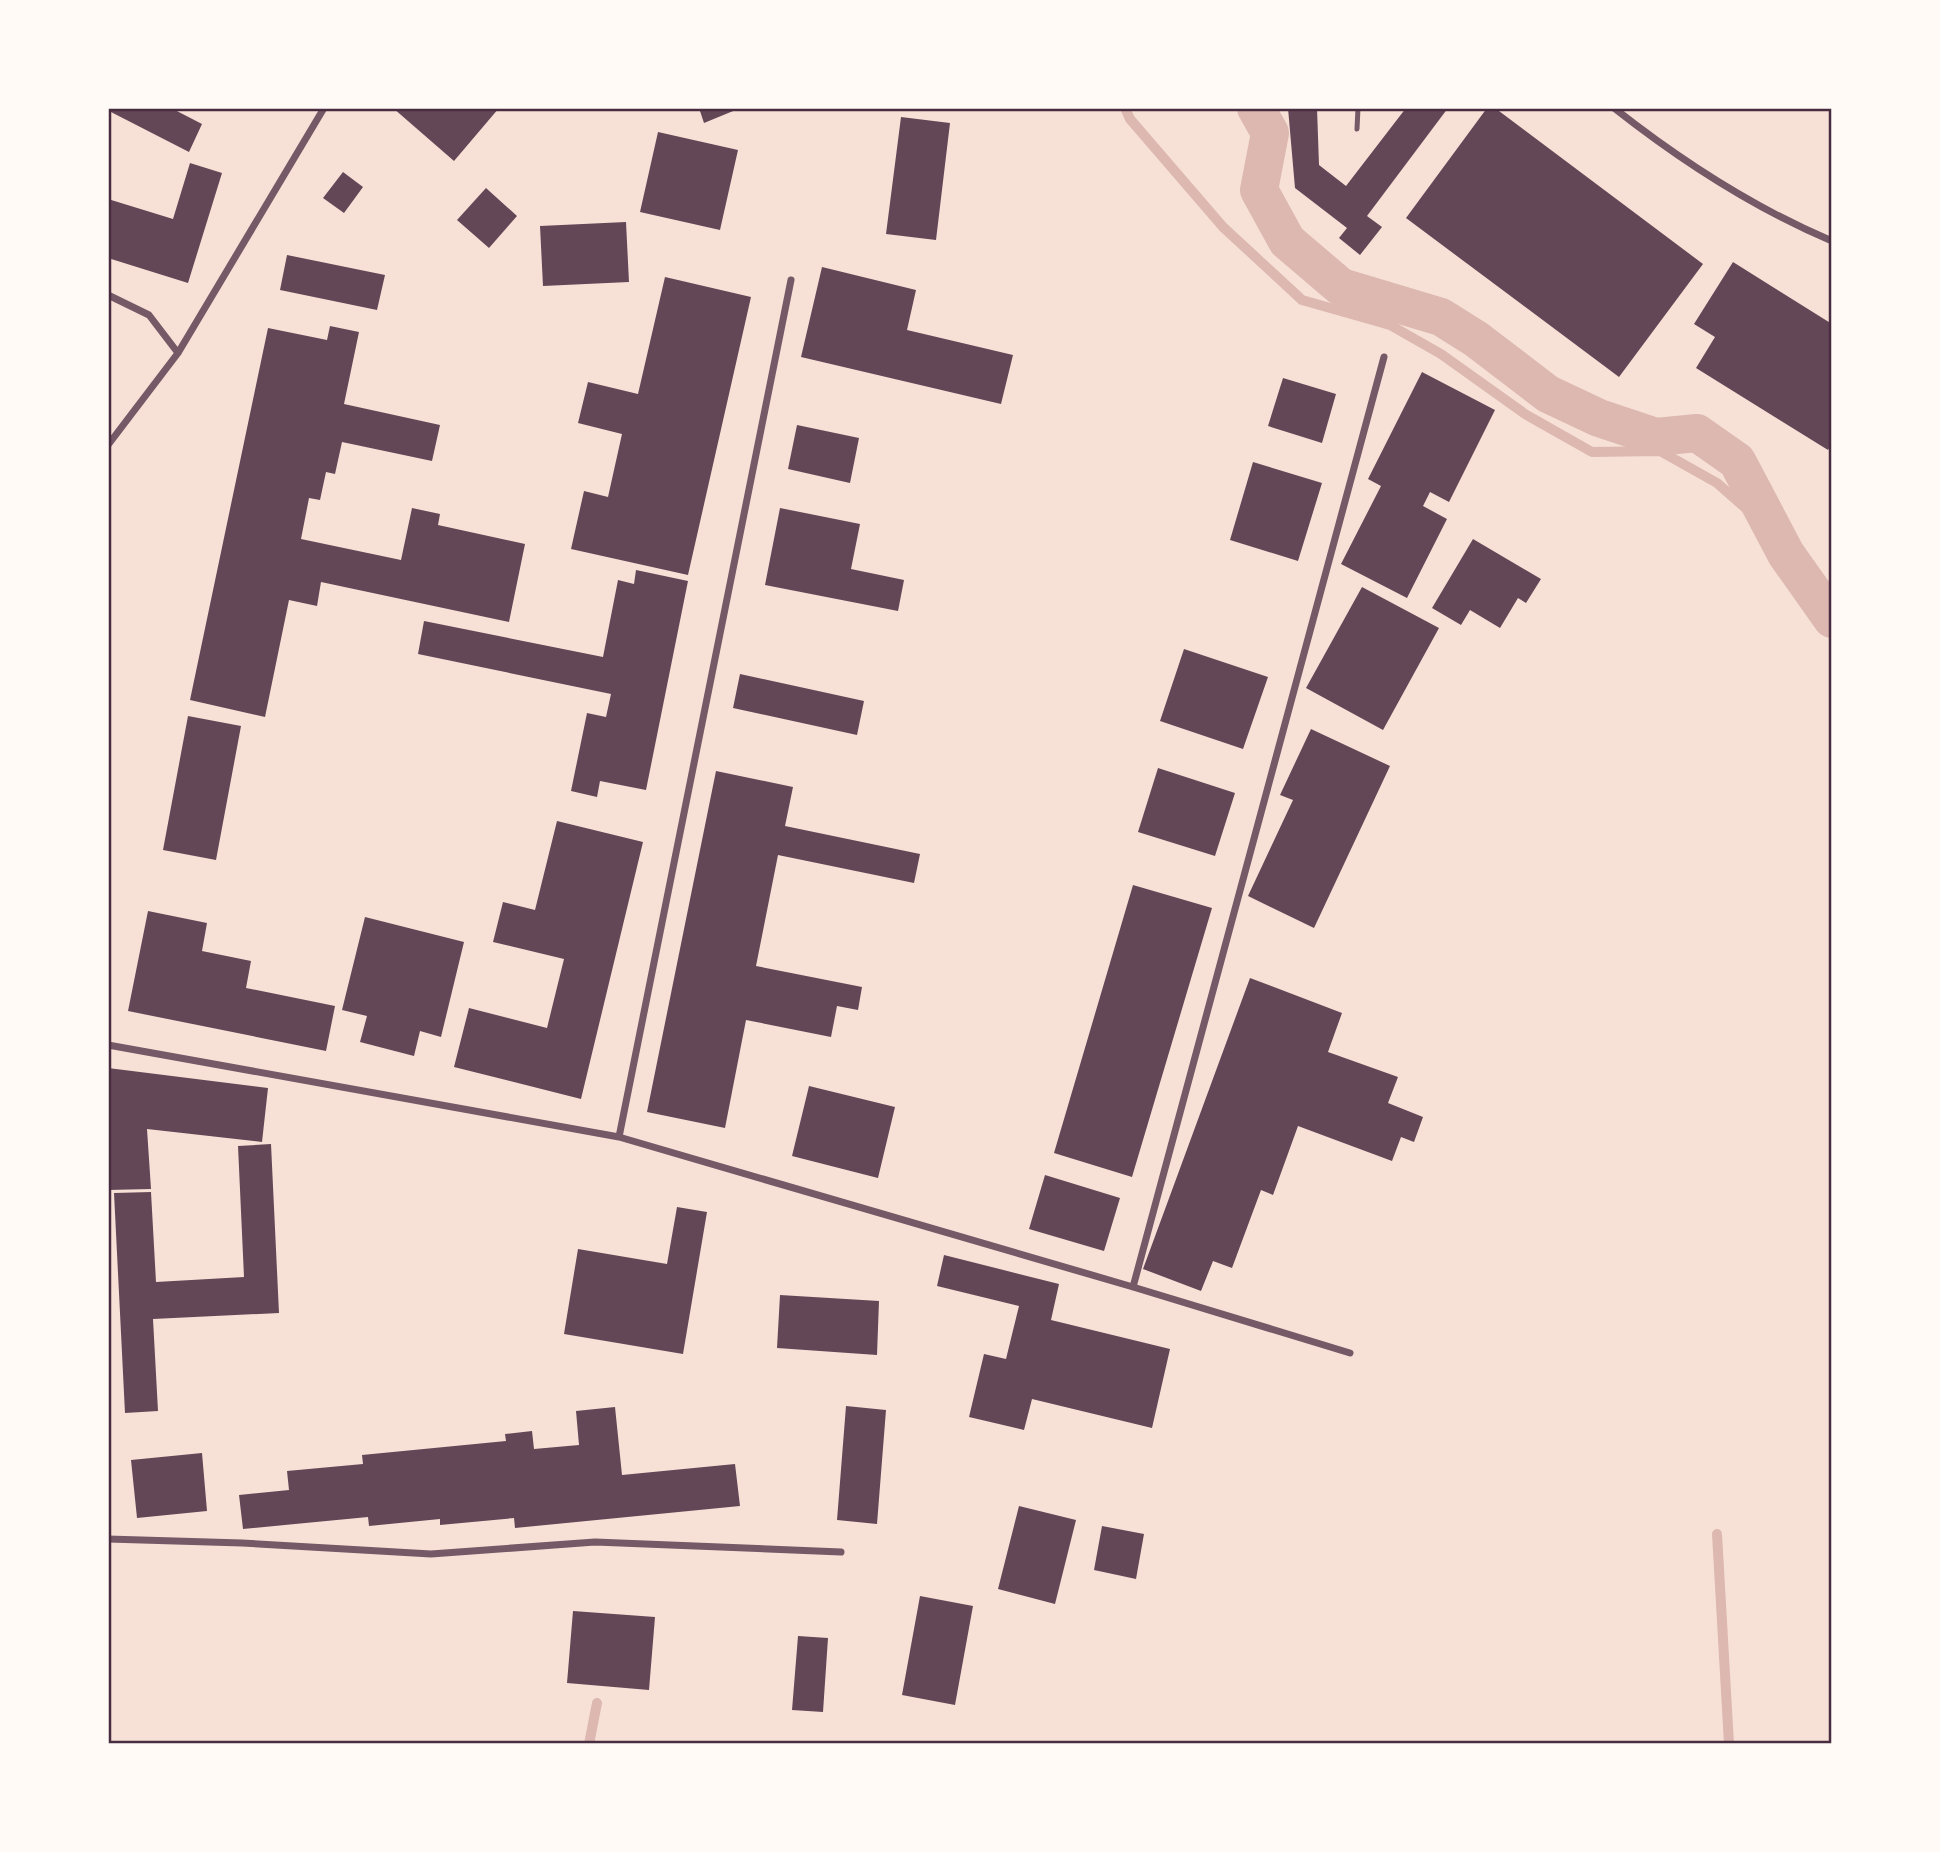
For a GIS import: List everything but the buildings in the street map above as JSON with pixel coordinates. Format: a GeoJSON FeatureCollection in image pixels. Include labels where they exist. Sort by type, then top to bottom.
{"type":"FeatureCollection","features":[{"type":"Feature","properties":{"kind":"street"},"geometry":{"type":"LineString","coordinates":[[1614,108],[1640,129],[1724,184],[1832,241]]}},
{"type":"Feature","properties":{"kind":"street"},"geometry":{"type":"LineString","coordinates":[[108,445],[178,353],[323,109]]}},
{"type":"Feature","properties":{"kind":"street"},"geometry":{"type":"LineString","coordinates":[[619,1137],[791,280]]}},
{"type":"Feature","properties":{"kind":"street"},"geometry":{"type":"LineString","coordinates":[[108,295],[149,315],[178,353]]}},
{"type":"Feature","properties":{"kind":"street"},"geometry":{"type":"LineString","coordinates":[[1133,1287],[1384,357]]}},
{"type":"Feature","properties":{"kind":"street"},"geometry":{"type":"LineString","coordinates":[[108,1045],[619,1137],[1350,1353]]}},
{"type":"Feature","properties":{"kind":"street"},"geometry":{"type":"LineString","coordinates":[[108,1539],[242,1543],[431,1554],[595,1542],[841,1552]]}},
{"type":"Feature","properties":{"kind":"lane"},"geometry":{"type":"LineString","coordinates":[[1357,130],[1358,108]]}},
{"type":"Feature","properties":{"kind":"waterway"},"geometry":{"type":"LineString","coordinates":[[1125,108],[1130,119],[1223,227],[1302,300],[1390,325],[1441,354],[1525,414],[1592,452],[1660,451],[1717,483],[1750,512],[1786,554]]}},
{"type":"Feature","properties":{"kind":"waterway"},"geometry":{"type":"LineString","coordinates":[[1256,108],[1270,133],[1259,190],[1287,241],[1341,287],[1441,317],[1476,339],[1548,394],[1599,418],[1656,437],[1697,433],[1737,461],[1786,554],[1832,619]]}},
{"type":"Feature","properties":{"kind":"waterway"},"geometry":{"type":"LineString","coordinates":[[1717,1534],[1729,1744]]}},
{"type":"Feature","properties":{"kind":"waterway"},"geometry":{"type":"LineString","coordinates":[[589,1744],[597,1703]]}}]}
